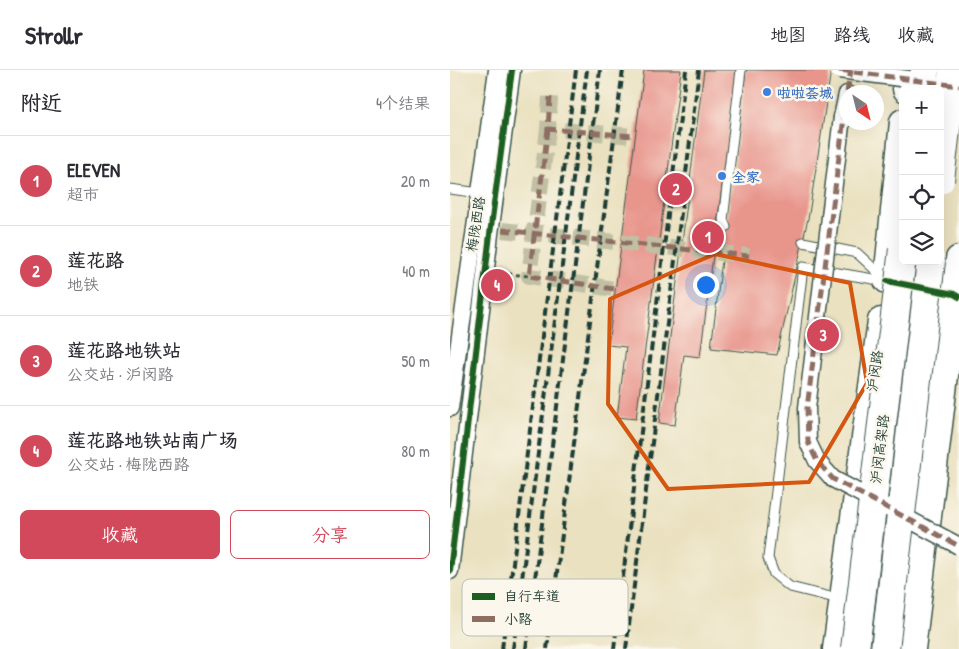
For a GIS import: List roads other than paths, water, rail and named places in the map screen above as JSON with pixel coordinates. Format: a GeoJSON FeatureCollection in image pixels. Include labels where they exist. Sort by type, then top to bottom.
{"type":"FeatureCollection","features":[{"type":"Feature","properties":{"kind":"highway"},"geometry":{"type":"LineString","coordinates":[[923,85],[925,70]]}},
{"type":"Feature","properties":{"kind":"highway"},"geometry":{"type":"LineString","coordinates":[[941,175],[953,70]]}},
{"type":"Feature","properties":{"kind":"highway","name":"沪闵高架路"},"geometry":{"type":"LineString","coordinates":[[855,649],[901,265]]}},
{"type":"Feature","properties":{"kind":"highway"},"geometry":{"type":"LineString","coordinates":[[885,649],[931,265]]}},
{"type":"Feature","properties":{"kind":"main road"},"geometry":{"type":"LineString","coordinates":[[906,85],[908,70]]}},
{"type":"Feature","properties":{"kind":"main road","name":"沪闵路"},"geometry":{"type":"LineString","coordinates":[[836,649],[887,281],[902,130]]}},
{"type":"Feature","properties":{"kind":"main road"},"geometry":{"type":"LineString","coordinates":[[912,649],[957,292],[959,259]]}},
{"type":"Feature","properties":{"kind":"street","name":"梅陇西路"},"geometry":{"type":"LineString","coordinates":[[450,408],[497,70]]}},
{"type":"Feature","properties":{"kind":"street"},"geometry":{"type":"LineString","coordinates":[[450,571],[490,234],[512,70]]}},
{"type":"Feature","properties":{"kind":"street"},"geometry":{"type":"LineString","coordinates":[[847,85],[847,70],[959,86]]}},
{"type":"Feature","properties":{"kind":"street"},"geometry":{"type":"LineString","coordinates":[[842,130],[807,408],[808,442],[817,461],[833,479],[959,546]]}},
{"type":"Feature","properties":{"kind":"lane"},"geometry":{"type":"LineString","coordinates":[[726,227],[723,220],[741,70]]}},
{"type":"Feature","properties":{"kind":"lane"},"geometry":{"type":"LineString","coordinates":[[450,188],[480,192]]}},
{"type":"Feature","properties":{"kind":"lane"},"geometry":{"type":"LineString","coordinates":[[803,242],[857,253],[887,281]]}},
{"type":"Feature","properties":{"kind":"lane"},"geometry":{"type":"LineString","coordinates":[[842,600],[790,587],[774,574],[768,558],[803,267],[887,281]]}},
{"type":"Feature","properties":{"kind":"tunnel"},"geometry":{"type":"LineString","coordinates":[[550,97],[548,129],[633,136]]}},
{"type":"Feature","properties":{"kind":"tunnel"},"geometry":{"type":"LineString","coordinates":[[548,129],[529,276],[614,289]]}},
{"type":"Feature","properties":{"kind":"tunnel"},"geometry":{"type":"LineString","coordinates":[[502,230],[749,256]]}},
{"type":"Feature","properties":{"kind":"railway"},"geometry":{"type":"LineString","coordinates":[[511,579],[576,70]]}},
{"type":"Feature","properties":{"kind":"railway"},"geometry":{"type":"LineString","coordinates":[[522,579],[587,70]]}},
{"type":"Feature","properties":{"kind":"railway"},"geometry":{"type":"LineString","coordinates":[[535,579],[600,70]]}},
{"type":"Feature","properties":{"kind":"railway"},"geometry":{"type":"LineString","coordinates":[[556,579],[623,70]]}},
{"type":"Feature","properties":{"kind":"railway"},"geometry":{"type":"LineString","coordinates":[[623,579],[686,70]]}},
{"type":"Feature","properties":{"kind":"railway"},"geometry":{"type":"LineString","coordinates":[[628,633],[699,70]]}},
{"type":"Feature","properties":{"kind":"railway"},"geometry":{"type":"LineString","coordinates":[[502,649],[504,636]]}},
{"type":"Feature","properties":{"kind":"railway"},"geometry":{"type":"LineString","coordinates":[[513,649],[515,636]]}},
{"type":"Feature","properties":{"kind":"railway"},"geometry":{"type":"LineString","coordinates":[[526,649],[528,636]]}},
{"type":"Feature","properties":{"kind":"railway"},"geometry":{"type":"LineString","coordinates":[[547,649],[549,636]]}},
{"type":"Feature","properties":{"kind":"railway"},"geometry":{"type":"LineString","coordinates":[[614,649],[616,636]]}},
{"type":"Feature","properties":{"kind":"railway"},"geometry":{"type":"LineString","coordinates":[[626,649],[628,636]]}},
{"type":"Feature","properties":{"kind":"place","name":"啦啦荟城"},"geometry":{"type":"Point","coordinates":[767,92]}},
{"type":"Feature","properties":{"kind":"place","name":"全家"},"geometry":{"type":"Point","coordinates":[722,176]}},
{"type":"Feature","properties":{"kind":"place","name":"莲花路"},"geometry":{"type":"Point","coordinates":[676,189]}},
{"type":"Feature","properties":{"kind":"place","name":"ELEVEN"},"geometry":{"type":"Point","coordinates":[708,237]}},
{"type":"Feature","properties":{"kind":"place","name":"莲花路地铁站南广场"},"geometry":{"type":"Point","coordinates":[497,285]}},
{"type":"Feature","properties":{"kind":"place","name":"莲花路地铁站"},"geometry":{"type":"Point","coordinates":[823,335]}}]}
